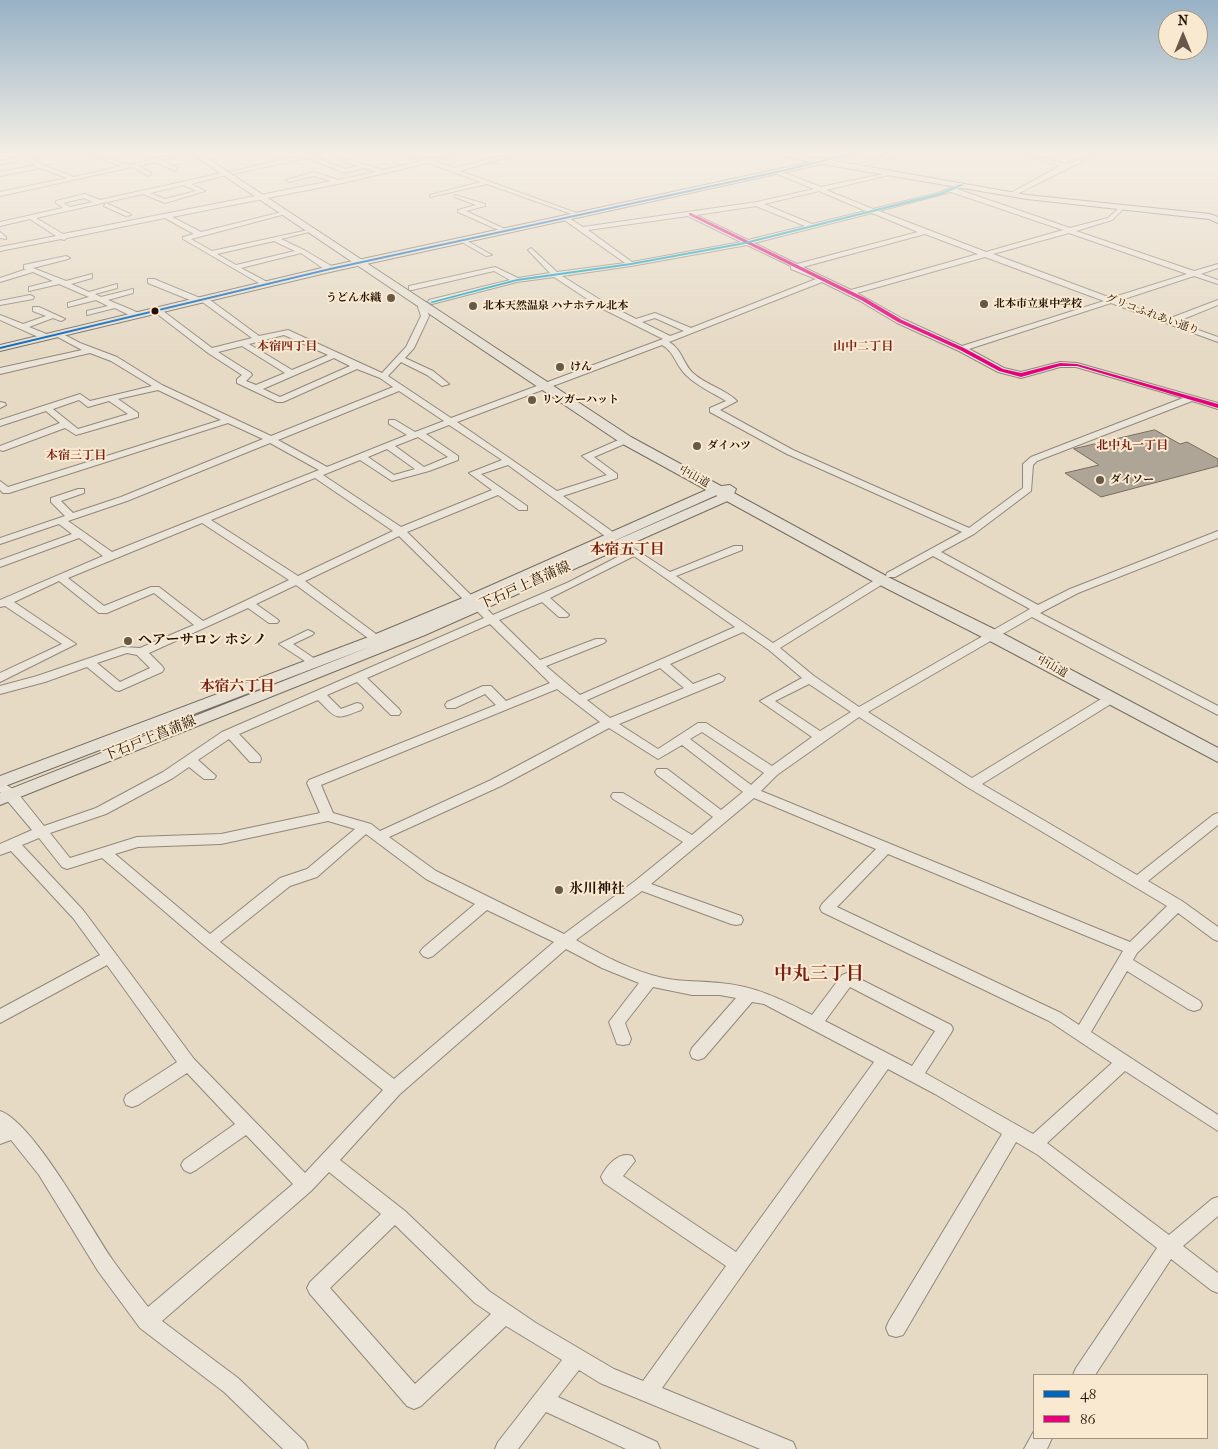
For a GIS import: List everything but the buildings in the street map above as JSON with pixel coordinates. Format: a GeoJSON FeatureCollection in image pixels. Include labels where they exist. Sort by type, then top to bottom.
{"type":"FeatureCollection","features":[{"type":"Feature","properties":{"kind":"highway","name":"中山道"},"geometry":{"type":"LineString","coordinates":[[299,222],[412,288],[428,303]]}},
{"type":"Feature","properties":{"kind":"highway","name":"中山道"},"geometry":{"type":"LineString","coordinates":[[304,222],[550,383],[724,492]]}},
{"type":"Feature","properties":{"kind":"highway","name":"中山道"},"geometry":{"type":"LineString","coordinates":[[550,383],[626,440],[887,577],[1218,744]]}},
{"type":"Feature","properties":{"kind":"highway","name":"中山道"},"geometry":{"type":"LineString","coordinates":[[999,633],[1110,699],[1218,756]]}},
{"type":"Feature","properties":{"kind":"main road"},"geometry":{"type":"LineString","coordinates":[[0,348],[264,284],[549,222]]}},
{"type":"Feature","properties":{"kind":"main road","name":"下石戸上菖蒲線"},"geometry":{"type":"LineString","coordinates":[[3,790],[382,642],[724,492]]}},
{"type":"Feature","properties":{"kind":"main road","name":"下石戸上菖蒲線"},"geometry":{"type":"LineString","coordinates":[[3,790],[314,663],[382,642]]}},
{"type":"Feature","properties":{"kind":"street"},"geometry":{"type":"LineString","coordinates":[[0,224],[13,222]]}},
{"type":"Feature","properties":{"kind":"street"},"geometry":{"type":"LineString","coordinates":[[38,222],[64,238]]}},
{"type":"Feature","properties":{"kind":"street"},"geometry":{"type":"LineString","coordinates":[[0,249],[145,222]]}},
{"type":"Feature","properties":{"kind":"street"},"geometry":{"type":"LineString","coordinates":[[177,222],[202,235]]}},
{"type":"Feature","properties":{"kind":"street"},"geometry":{"type":"LineString","coordinates":[[253,222],[185,238],[264,284]]}},
{"type":"Feature","properties":{"kind":"street"},"geometry":{"type":"LineString","coordinates":[[484,222],[506,231]]}},
{"type":"Feature","properties":{"kind":"street"},"geometry":{"type":"LineString","coordinates":[[571,222],[631,264]]}},
{"type":"Feature","properties":{"kind":"street"},"geometry":{"type":"LineString","coordinates":[[582,229],[635,222]]}},
{"type":"Feature","properties":{"kind":"street"},"geometry":{"type":"LineString","coordinates":[[704,222],[849,293],[898,322],[962,349],[1009,373],[1021,375],[1060,364],[1077,365],[1218,406]]}},
{"type":"Feature","properties":{"kind":"street"},"geometry":{"type":"LineString","coordinates":[[801,222],[812,226]]}},
{"type":"Feature","properties":{"kind":"street"},"geometry":{"type":"LineString","coordinates":[[383,376],[410,348],[425,316],[422,307],[428,303],[517,280],[557,276],[631,264],[745,243],[828,222]]}},
{"type":"Feature","properties":{"kind":"street","name":"グリコふれあい通り"},"geometry":{"type":"LineString","coordinates":[[899,222],[1218,340]]}},
{"type":"Feature","properties":{"kind":"street"},"geometry":{"type":"LineString","coordinates":[[1041,222],[1218,282]]}},
{"type":"Feature","properties":{"kind":"street"},"geometry":{"type":"LineString","coordinates":[[849,293],[1098,222]]}},
{"type":"Feature","properties":{"kind":"street"},"geometry":{"type":"LineString","coordinates":[[212,254],[311,230]]}},
{"type":"Feature","properties":{"kind":"street"},"geometry":{"type":"LineString","coordinates":[[794,267],[925,232]]}},
{"type":"Feature","properties":{"kind":"street"},"geometry":{"type":"LineString","coordinates":[[276,239],[302,251],[330,269]]}},
{"type":"Feature","properties":{"kind":"street"},"geometry":{"type":"LineString","coordinates":[[462,240],[488,255]]}},
{"type":"Feature","properties":{"kind":"street"},"geometry":{"type":"LineString","coordinates":[[531,250],[557,276],[604,306],[666,341],[674,348],[677,362],[688,376],[733,400],[712,410],[790,452],[970,532]]}},
{"type":"Feature","properties":{"kind":"street"},"geometry":{"type":"LineString","coordinates":[[236,267],[302,251]]}},
{"type":"Feature","properties":{"kind":"street"},"geometry":{"type":"LineString","coordinates":[[66,258],[27,267],[136,315]]}},
{"type":"Feature","properties":{"kind":"street"},"geometry":{"type":"LineString","coordinates":[[962,349],[1218,266]]}},
{"type":"Feature","properties":{"kind":"street"},"geometry":{"type":"LineString","coordinates":[[412,288],[495,269],[517,280]]}},
{"type":"Feature","properties":{"kind":"street"},"geometry":{"type":"LineString","coordinates":[[6,280],[33,270]]}},
{"type":"Feature","properties":{"kind":"street"},"geometry":{"type":"LineString","coordinates":[[0,303],[64,282],[89,276]]}},
{"type":"Feature","properties":{"kind":"street"},"geometry":{"type":"LineString","coordinates":[[3,602],[60,577],[451,420],[666,341],[820,280]]}},
{"type":"Feature","properties":{"kind":"street"},"geometry":{"type":"LineString","coordinates":[[151,281],[200,300],[258,339]]}},
{"type":"Feature","properties":{"kind":"street"},"geometry":{"type":"LineString","coordinates":[[72,305],[114,286]]}},
{"type":"Feature","properties":{"kind":"street"},"geometry":{"type":"LineString","coordinates":[[65,298],[130,291]]}},
{"type":"Feature","properties":{"kind":"street"},"geometry":{"type":"LineString","coordinates":[[1168,322],[1218,302]]}},
{"type":"Feature","properties":{"kind":"street"},"geometry":{"type":"LineString","coordinates":[[90,313],[115,306]]}},
{"type":"Feature","properties":{"kind":"street"},"geometry":{"type":"LineString","coordinates":[[36,309],[61,319]]}},
{"type":"Feature","properties":{"kind":"street"},"geometry":{"type":"LineString","coordinates":[[156,310],[248,375],[240,381],[280,400],[358,366]]}},
{"type":"Feature","properties":{"kind":"street"},"geometry":{"type":"LineString","coordinates":[[635,322],[655,315],[690,331]]}},
{"type":"Feature","properties":{"kind":"street"},"geometry":{"type":"LineString","coordinates":[[22,327],[52,316]]}},
{"type":"Feature","properties":{"kind":"street"},"geometry":{"type":"LineString","coordinates":[[0,317],[46,337]]}},
{"type":"Feature","properties":{"kind":"street"},"geometry":{"type":"LineString","coordinates":[[212,351],[285,332],[333,356],[383,376],[451,420],[617,540],[773,648],[810,679],[859,712],[972,784],[1177,905],[1218,935]]}},
{"type":"Feature","properties":{"kind":"street"},"geometry":{"type":"LineString","coordinates":[[58,335],[114,359],[159,387],[269,440],[321,472],[400,531],[540,664],[558,684],[609,723],[658,755],[702,726],[772,772]]}},
{"type":"Feature","properties":{"kind":"street"},"geometry":{"type":"LineString","coordinates":[[242,343],[292,374]]}},
{"type":"Feature","properties":{"kind":"street"},"geometry":{"type":"LineString","coordinates":[[0,371],[92,350]]}},
{"type":"Feature","properties":{"kind":"street"},"geometry":{"type":"LineString","coordinates":[[255,389],[333,356]]}},
{"type":"Feature","properties":{"kind":"street"},"geometry":{"type":"LineString","coordinates":[[401,359],[430,373],[445,384]]}},
{"type":"Feature","properties":{"kind":"street"},"geometry":{"type":"LineString","coordinates":[[1,421],[80,397],[88,404],[159,387]]}},
{"type":"Feature","properties":{"kind":"street"},"geometry":{"type":"LineString","coordinates":[[0,541],[124,499],[400,388]]}},
{"type":"Feature","properties":{"kind":"street"},"geometry":{"type":"LineString","coordinates":[[46,407],[76,432],[136,415],[110,398]]}},
{"type":"Feature","properties":{"kind":"street"},"geometry":{"type":"LineString","coordinates":[[773,648],[887,577],[970,532],[1009,506],[1028,489],[1028,464],[1034,459],[1189,399]]}},
{"type":"Feature","properties":{"kind":"street"},"geometry":{"type":"LineString","coordinates":[[1,486],[6,491],[229,420]]}},
{"type":"Feature","properties":{"kind":"street"},"geometry":{"type":"LineString","coordinates":[[361,456],[392,478],[455,458],[417,434],[392,422]]}},
{"type":"Feature","properties":{"kind":"street"},"geometry":{"type":"LineString","coordinates":[[3,448],[67,424]]}},
{"type":"Feature","properties":{"kind":"street"},"geometry":{"type":"LineString","coordinates":[[556,495],[614,476],[587,456],[626,440]]}},
{"type":"Feature","properties":{"kind":"street"},"geometry":{"type":"LineString","coordinates":[[388,446],[422,470]]}},
{"type":"Feature","properties":{"kind":"street"},"geometry":{"type":"LineString","coordinates":[[509,461],[474,473],[523,508]]}},
{"type":"Feature","properties":{"kind":"street"},"geometry":{"type":"LineString","coordinates":[[71,516],[54,500],[80,491]]}},
{"type":"Feature","properties":{"kind":"street"},"geometry":{"type":"LineString","coordinates":[[0,690],[126,649],[141,652],[202,626],[400,531],[499,491]]}},
{"type":"Feature","properties":{"kind":"street"},"geometry":{"type":"LineString","coordinates":[[60,520],[112,557]]}},
{"type":"Feature","properties":{"kind":"street"},"geometry":{"type":"LineString","coordinates":[[204,520],[298,581],[405,658]]}},
{"type":"Feature","properties":{"kind":"street"},"geometry":{"type":"LineString","coordinates":[[0,564],[81,534]]}},
{"type":"Feature","properties":{"kind":"street"},"geometry":{"type":"LineString","coordinates":[[147,1320],[305,1185],[394,1089],[565,941],[640,885],[752,792],[772,772],[820,737],[859,712],[1035,611],[1074,591],[1218,534]]}},
{"type":"Feature","properties":{"kind":"street"},"geometry":{"type":"LineString","coordinates":[[668,576],[738,548]]}},
{"type":"Feature","properties":{"kind":"street"},"geometry":{"type":"LineString","coordinates":[[305,1185],[188,1064],[78,914],[7,847],[42,831],[101,811],[168,775],[231,733],[542,597],[634,552]]}},
{"type":"Feature","properties":{"kind":"street"},"geometry":{"type":"LineString","coordinates":[[933,552],[1035,611],[1218,711]]}},
{"type":"Feature","properties":{"kind":"street"},"geometry":{"type":"LineString","coordinates":[[60,577],[103,611],[155,589],[202,626]]}},
{"type":"Feature","properties":{"kind":"street"},"geometry":{"type":"LineString","coordinates":[[542,597],[563,616]]}},
{"type":"Feature","properties":{"kind":"street"},"geometry":{"type":"LineString","coordinates":[[0,678],[70,644],[3,602]]}},
{"type":"Feature","properties":{"kind":"street"},"geometry":{"type":"LineString","coordinates":[[248,604],[272,621]]}},
{"type":"Feature","properties":{"kind":"street"},"geometry":{"type":"LineString","coordinates":[[580,699],[743,628]]}},
{"type":"Feature","properties":{"kind":"street"},"geometry":{"type":"LineString","coordinates":[[308,633],[285,644],[314,663]]}},
{"type":"Feature","properties":{"kind":"street"},"geometry":{"type":"LineString","coordinates":[[540,664],[600,641]]}},
{"type":"Feature","properties":{"kind":"street"},"geometry":{"type":"LineString","coordinates":[[89,662],[119,687],[158,670],[141,652]]}},
{"type":"Feature","properties":{"kind":"street"},"geometry":{"type":"LineString","coordinates":[[662,664],[692,689]]}},
{"type":"Feature","properties":{"kind":"street"},"geometry":{"type":"LineString","coordinates":[[360,678],[395,712]]}},
{"type":"Feature","properties":{"kind":"street"},"geometry":{"type":"LineString","coordinates":[[378,837],[496,783],[609,723],[719,678]]}},
{"type":"Feature","properties":{"kind":"street"},"geometry":{"type":"LineString","coordinates":[[810,679],[766,701],[820,737]]}},
{"type":"Feature","properties":{"kind":"street"},"geometry":{"type":"LineString","coordinates":[[328,816],[314,783],[558,684]]}},
{"type":"Feature","properties":{"kind":"street"},"geometry":{"type":"LineString","coordinates":[[451,705],[487,689],[504,706]]}},
{"type":"Feature","properties":{"kind":"street"},"geometry":{"type":"LineString","coordinates":[[320,695],[339,714],[357,707]]}},
{"type":"Feature","properties":{"kind":"street"},"geometry":{"type":"LineString","coordinates":[[972,784],[1110,699]]}},
{"type":"Feature","properties":{"kind":"street"},"geometry":{"type":"LineString","coordinates":[[231,733],[255,760]]}},
{"type":"Feature","properties":{"kind":"street"},"geometry":{"type":"LineString","coordinates":[[683,740],[752,792],[885,848],[1128,956],[1194,1006]]}},
{"type":"Feature","properties":{"kind":"street"},"geometry":{"type":"LineString","coordinates":[[189,760],[209,776]]}},
{"type":"Feature","properties":{"kind":"street"},"geometry":{"type":"LineString","coordinates":[[662,772],[721,817]]}},
{"type":"Feature","properties":{"kind":"street"},"geometry":{"type":"LineString","coordinates":[[3,790],[42,831],[67,864],[137,842],[221,839],[328,816],[366,828],[431,875],[565,941],[607,964],[650,980],[692,989],[720,989],[768,999],[915,1075],[1034,1144],[1120,1206],[1218,1284]]}},
{"type":"Feature","properties":{"kind":"street"},"geometry":{"type":"LineString","coordinates":[[618,796],[692,841]]}},
{"type":"Feature","properties":{"kind":"street"},"geometry":{"type":"LineString","coordinates":[[1138,882],[1218,818]]}},
{"type":"Feature","properties":{"kind":"street"},"geometry":{"type":"LineString","coordinates":[[210,942],[285,882],[312,873],[366,828]]}},
{"type":"Feature","properties":{"kind":"street"},"geometry":{"type":"LineString","coordinates":[[885,848],[827,908],[1055,1017],[1218,1124]]}},
{"type":"Feature","properties":{"kind":"street"},"geometry":{"type":"LineString","coordinates":[[105,853],[210,942],[394,1089]]}},
{"type":"Feature","properties":{"kind":"street"},"geometry":{"type":"LineString","coordinates":[[640,885],[736,920]]}},
{"type":"Feature","properties":{"kind":"street"},"geometry":{"type":"LineString","coordinates":[[428,952],[486,903]]}},
{"type":"Feature","properties":{"kind":"street"},"geometry":{"type":"LineString","coordinates":[[1082,1034],[1128,956],[1177,905]]}},
{"type":"Feature","properties":{"kind":"street"},"geometry":{"type":"LineString","coordinates":[[0,1017],[108,956]]}},
{"type":"Feature","properties":{"kind":"street"},"geometry":{"type":"LineString","coordinates":[[815,1023],[847,979],[945,1029],[915,1075]]}},
{"type":"Feature","properties":{"kind":"street"},"geometry":{"type":"LineString","coordinates":[[623,1038],[617,1022],[650,980]]}},
{"type":"Feature","properties":{"kind":"street"},"geometry":{"type":"LineString","coordinates":[[698,1053],[749,994]]}},
{"type":"Feature","properties":{"kind":"street"},"geometry":{"type":"LineString","coordinates":[[648,1391],[885,1060]]}},
{"type":"Feature","properties":{"kind":"street"},"geometry":{"type":"LineString","coordinates":[[1034,1144],[1124,1062]]}},
{"type":"Feature","properties":{"kind":"street"},"geometry":{"type":"LineString","coordinates":[[132,1100],[188,1064]]}},
{"type":"Feature","properties":{"kind":"street"},"geometry":{"type":"LineString","coordinates":[[0,1118],[7,1134],[45,1170],[105,1265],[147,1320],[231,1385],[298,1449]]}},
{"type":"Feature","properties":{"kind":"street"},"geometry":{"type":"LineString","coordinates":[[190,1165],[247,1124]]}},
{"type":"Feature","properties":{"kind":"street"},"geometry":{"type":"LineString","coordinates":[[896,1328],[1013,1132]]}},
{"type":"Feature","properties":{"kind":"street"},"geometry":{"type":"LineString","coordinates":[[626,1161],[610,1178],[738,1264]]}},
{"type":"Feature","properties":{"kind":"street"},"geometry":{"type":"LineString","coordinates":[[328,1162],[394,1214],[482,1297],[576,1359],[607,1376],[648,1391],[786,1449]]}},
{"type":"Feature","properties":{"kind":"street"},"geometry":{"type":"LineString","coordinates":[[1084,1374],[1169,1246],[1218,1205]]}},
{"type":"Feature","properties":{"kind":"street"},"geometry":{"type":"LineString","coordinates":[[394,1214],[317,1288],[414,1399],[506,1314]]}},
{"type":"Feature","properties":{"kind":"street"},"geometry":{"type":"LineString","coordinates":[[505,1449],[576,1359]]}},
{"type":"Feature","properties":{"kind":"street"},"geometry":{"type":"LineString","coordinates":[[542,1400],[650,1449]]}},
{"type":"Feature","properties":{"kind":"transit line","name":"48"},"geometry":{"type":"LineString","coordinates":[[0,348],[330,269],[548,222]]}},
{"type":"Feature","properties":{"kind":"transit line","name":"86"},"geometry":{"type":"LineString","coordinates":[[706,222],[863,299],[900,321],[962,349],[1001,370],[1021,375],[1060,364],[1077,365],[1218,406]]}},
{"type":"Feature","properties":{"kind":"transit line"},"geometry":{"type":"LineString","coordinates":[[432,302],[517,280],[631,264],[745,243],[830,222]]}},
{"type":"Feature","properties":{"kind":"place","name":"うどん水織"},"geometry":{"type":"Point","coordinates":[391,298]}},
{"type":"Feature","properties":{"kind":"place","name":"北本市立東中学校"},"geometry":{"type":"Point","coordinates":[984,304]}},
{"type":"Feature","properties":{"kind":"place","name":"北本天然温泉 ハナホテル北本"},"geometry":{"type":"Point","coordinates":[473,306]}},
{"type":"Feature","properties":{"kind":"place","name":"けん"},"geometry":{"type":"Point","coordinates":[560,367]}},
{"type":"Feature","properties":{"kind":"place","name":"リンガーハット"},"geometry":{"type":"Point","coordinates":[532,400]}},
{"type":"Feature","properties":{"kind":"place","name":"ダイハツ"},"geometry":{"type":"Point","coordinates":[697,446]}},
{"type":"Feature","properties":{"kind":"place","name":"ダイソー"},"geometry":{"type":"Point","coordinates":[1100,480]}},
{"type":"Feature","properties":{"kind":"place","name":"ヘアーサロン ホシノ"},"geometry":{"type":"Point","coordinates":[128,641]}},
{"type":"Feature","properties":{"kind":"place","name":"氷川神社"},"geometry":{"type":"Point","coordinates":[559,890]}},
{"type":"Feature","properties":{"kind":"district","name":"本宿四丁目"},"geometry":{"type":"Point","coordinates":[287,347]}},
{"type":"Feature","properties":{"kind":"district","name":"山中二丁目"},"geometry":{"type":"Point","coordinates":[863,347]}},
{"type":"Feature","properties":{"kind":"district","name":"北中丸一丁目"},"geometry":{"type":"Point","coordinates":[1132,446]}},
{"type":"Feature","properties":{"kind":"district","name":"本宿三丁目"},"geometry":{"type":"Point","coordinates":[76,456]}},
{"type":"Feature","properties":{"kind":"district","name":"本宿五丁目"},"geometry":{"type":"Point","coordinates":[627,550]}},
{"type":"Feature","properties":{"kind":"district","name":"本宿六丁目"},"geometry":{"type":"Point","coordinates":[237,687]}},
{"type":"Feature","properties":{"kind":"district","name":"中丸三丁目"},"geometry":{"type":"Point","coordinates":[819,975]}}]}
